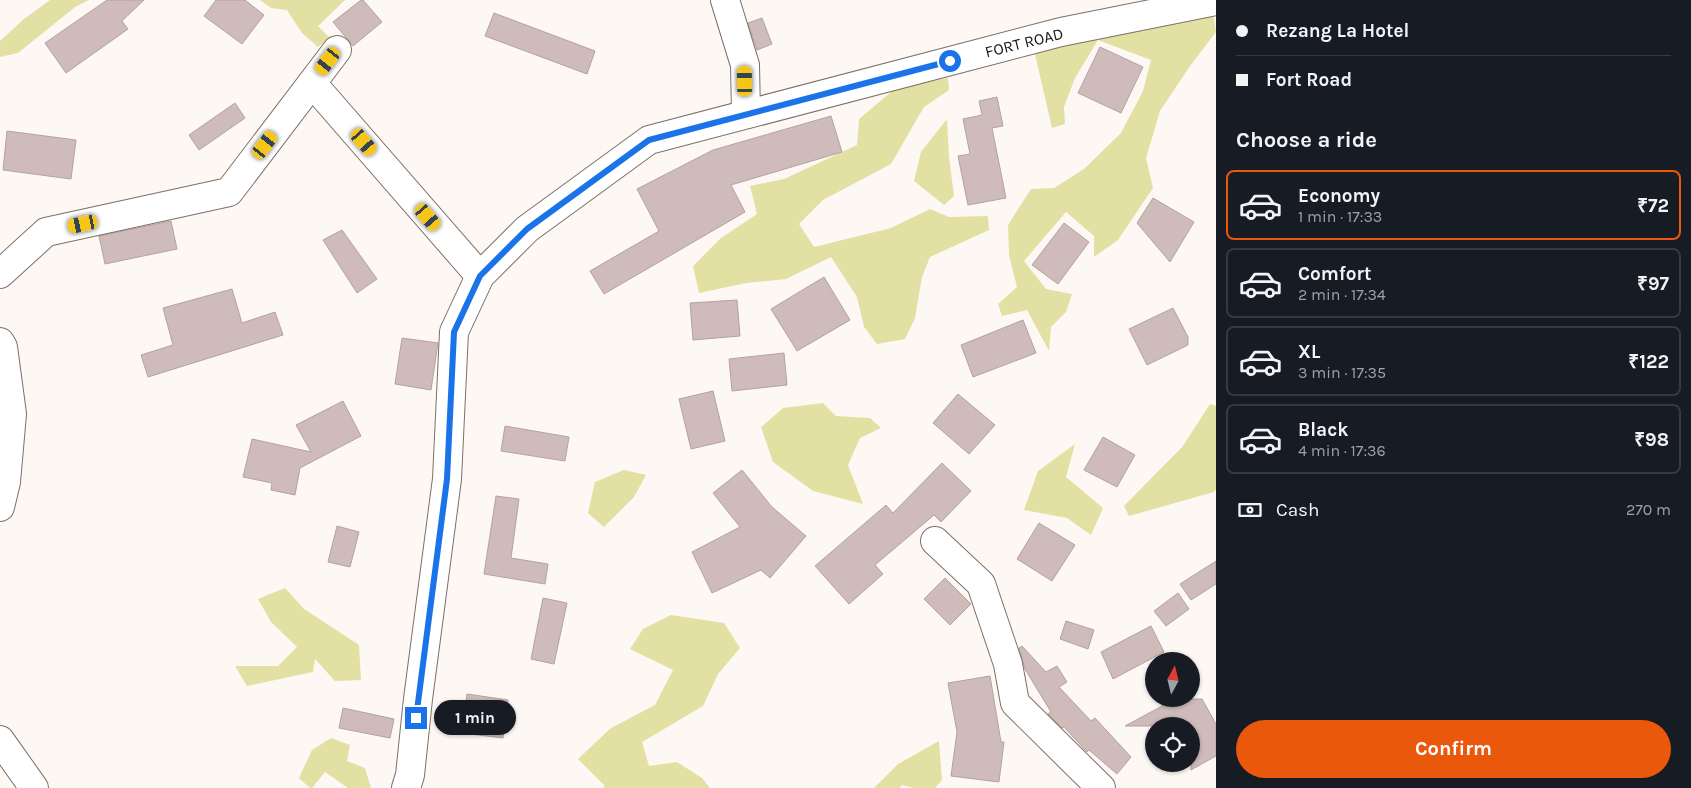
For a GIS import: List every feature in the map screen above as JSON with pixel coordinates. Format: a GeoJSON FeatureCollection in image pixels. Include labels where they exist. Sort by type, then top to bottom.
{"type":"FeatureCollection","features":[{"type":"Feature","properties":{"kind":"street"},"geometry":{"type":"LineString","coordinates":[[725,0],[745,65],[746,114]]}},
{"type":"Feature","properties":{"kind":"street","name":"FORT ROAD"},"geometry":{"type":"LineString","coordinates":[[406,788],[410,774],[447,479],[454,332],[480,276],[527,229],[649,140],[1062,32],[1216,1]]}},
{"type":"Feature","properties":{"kind":"street"},"geometry":{"type":"LineString","coordinates":[[0,274],[46,232],[229,192],[337,50]]}},
{"type":"Feature","properties":{"kind":"street"},"geometry":{"type":"LineString","coordinates":[[312,83],[480,276]]}},
{"type":"Feature","properties":{"kind":"street"},"geometry":{"type":"LineString","coordinates":[[0,342],[3,347],[12,414],[6,482],[0,507]]}},
{"type":"Feature","properties":{"kind":"street"},"geometry":{"type":"LineString","coordinates":[[935,541],[981,584],[1008,664],[1015,703],[1102,788]]}},
{"type":"Feature","properties":{"kind":"street"},"geometry":{"type":"LineString","coordinates":[[0,740],[34,788]]}},
{"type":"Feature","properties":{"kind":"shaded area"},"geometry":{"type":"Polygon","coordinates":[[[50,0],[89,0],[75,7],[18,53],[0,57],[0,41],[24,19],[50,0]]]}},
{"type":"Feature","properties":{"kind":"shaded area"},"geometry":{"type":"Polygon","coordinates":[[[260,0],[345,0],[318,26],[330,38],[318,47],[302,33],[287,10],[271,8],[260,0]]]}},
{"type":"Feature","properties":{"kind":"shaded area"},"geometry":{"type":"Polygon","coordinates":[[[1213,12],[1216,32],[1190,66],[1160,111],[1146,158],[1153,188],[1118,240],[1094,257],[1094,236],[1066,212],[1024,261],[1046,289],[1072,294],[1066,312],[1051,327],[1049,351],[1027,310],[1002,316],[998,304],[1017,287],[1009,255],[1008,225],[1031,189],[1054,188],[1084,169],[1121,133],[1143,91],[1151,60],[1098,40],[1075,78],[1064,107],[1065,124],[1052,128],[1034,50],[1213,12]]]}},
{"type":"Feature","properties":{"kind":"shaded area"},"geometry":{"type":"Polygon","coordinates":[[[948,78],[949,90],[924,107],[891,164],[823,200],[799,224],[814,247],[891,228],[930,209],[949,217],[988,216],[989,230],[930,257],[922,277],[915,318],[905,339],[877,344],[864,327],[857,297],[831,257],[786,279],[746,283],[699,293],[693,266],[721,238],[757,214],[750,186],[784,179],[857,145],[859,119],[897,87],[948,78]]]}},
{"type":"Feature","properties":{"kind":"shaded area"},"geometry":{"type":"Polygon","coordinates":[[[947,119],[954,196],[944,205],[914,181],[921,152],[947,119]]]}},
{"type":"Feature","properties":{"kind":"shaded area"},"geometry":{"type":"Polygon","coordinates":[[[823,403],[836,416],[870,418],[881,428],[860,438],[848,465],[863,504],[813,491],[773,462],[761,427],[783,408],[823,403]]]}},
{"type":"Feature","properties":{"kind":"shaded area"},"geometry":{"type":"Polygon","coordinates":[[[1210,404],[1216,406],[1216,489],[1214,492],[1129,516],[1124,506],[1183,446],[1210,404]]]}},
{"type":"Feature","properties":{"kind":"shaded area"},"geometry":{"type":"Polygon","coordinates":[[[1075,444],[1066,477],[1103,508],[1091,535],[1067,518],[1024,510],[1038,471],[1075,444]]]}},
{"type":"Feature","properties":{"kind":"shaded area"},"geometry":{"type":"Polygon","coordinates":[[[624,470],[646,475],[634,497],[604,527],[588,513],[595,482],[624,470]]]}},
{"type":"Feature","properties":{"kind":"shaded area"},"geometry":{"type":"Polygon","coordinates":[[[285,588],[304,609],[359,645],[361,680],[335,681],[315,659],[313,672],[247,686],[235,666],[278,666],[297,647],[271,622],[258,599],[285,588]]]}},
{"type":"Feature","properties":{"kind":"shaded area"},"geometry":{"type":"Polygon","coordinates":[[[671,615],[724,623],[740,648],[718,674],[703,706],[642,742],[649,766],[677,762],[702,778],[710,788],[604,788],[604,785],[578,759],[611,728],[655,705],[673,670],[630,649],[643,629],[671,615]]]}},
{"type":"Feature","properties":{"kind":"shaded area"},"geometry":{"type":"Polygon","coordinates":[[[331,738],[350,745],[347,761],[365,768],[371,788],[348,788],[325,772],[312,788],[299,778],[312,750],[331,738]]]}},
{"type":"Feature","properties":{"kind":"shaded area"},"geometry":{"type":"Polygon","coordinates":[[[939,741],[942,780],[935,788],[914,788],[902,785],[899,788],[874,788],[898,764],[939,741]]]}},
{"type":"Feature","properties":{"kind":"building"},"geometry":{"type":"Polygon","coordinates":[[[107,0],[144,0],[122,21],[128,29],[66,73],[45,43],[107,0]]]}},
{"type":"Feature","properties":{"kind":"building"},"geometry":{"type":"Polygon","coordinates":[[[216,0],[245,0],[264,15],[242,44],[204,16],[216,0]]]}},
{"type":"Feature","properties":{"kind":"building"},"geometry":{"type":"Polygon","coordinates":[[[361,0],[382,22],[353,46],[333,22],[361,0]]]}},
{"type":"Feature","properties":{"kind":"building"},"geometry":{"type":"Polygon","coordinates":[[[494,13],[595,51],[587,74],[485,36],[494,13]]]}},
{"type":"Feature","properties":{"kind":"building"},"geometry":{"type":"Polygon","coordinates":[[[762,18],[772,44],[757,50],[748,23],[762,18]]]}},
{"type":"Feature","properties":{"kind":"building"},"geometry":{"type":"Polygon","coordinates":[[[1100,47],[1143,67],[1121,113],[1078,93],[1100,47]]]}},
{"type":"Feature","properties":{"kind":"building"},"geometry":{"type":"Polygon","coordinates":[[[997,97],[1003,126],[992,128],[1006,198],[968,205],[958,156],[970,154],[963,119],[982,115],[979,101],[997,97]]]}},
{"type":"Feature","properties":{"kind":"building"},"geometry":{"type":"Polygon","coordinates":[[[235,103],[245,118],[199,150],[189,135],[235,103]]]}},
{"type":"Feature","properties":{"kind":"building"},"geometry":{"type":"Polygon","coordinates":[[[831,116],[842,152],[731,185],[745,212],[604,294],[590,271],[659,231],[637,189],[713,150],[831,116]]]}},
{"type":"Feature","properties":{"kind":"building"},"geometry":{"type":"Polygon","coordinates":[[[7,131],[76,140],[71,179],[3,170],[7,131]]]}},
{"type":"Feature","properties":{"kind":"building"},"geometry":{"type":"Polygon","coordinates":[[[1153,198],[1194,222],[1170,262],[1137,223],[1153,198]]]}},
{"type":"Feature","properties":{"kind":"building"},"geometry":{"type":"Polygon","coordinates":[[[171,221],[177,249],[105,264],[99,236],[171,221]]]}},
{"type":"Feature","properties":{"kind":"building"},"geometry":{"type":"Polygon","coordinates":[[[1064,223],[1089,242],[1058,284],[1032,265],[1064,223]]]}},
{"type":"Feature","properties":{"kind":"building"},"geometry":{"type":"Polygon","coordinates":[[[342,230],[377,279],[357,293],[323,240],[342,230]]]}},
{"type":"Feature","properties":{"kind":"building"},"geometry":{"type":"Polygon","coordinates":[[[824,277],[850,320],[797,351],[771,309],[824,277]]]}},
{"type":"Feature","properties":{"kind":"building"},"geometry":{"type":"Polygon","coordinates":[[[232,289],[242,323],[275,312],[283,335],[148,377],[141,355],[173,345],[163,308],[232,289]]]}},
{"type":"Feature","properties":{"kind":"building"},"geometry":{"type":"Polygon","coordinates":[[[737,300],[740,336],[693,340],[690,303],[737,300]]]}},
{"type":"Feature","properties":{"kind":"building"},"geometry":{"type":"Polygon","coordinates":[[[1173,308],[1188,337],[1188,345],[1147,365],[1129,329],[1173,308]]]}},
{"type":"Feature","properties":{"kind":"building"},"geometry":{"type":"Polygon","coordinates":[[[1023,320],[1036,353],[973,377],[961,345],[1023,320]]]}},
{"type":"Feature","properties":{"kind":"building"},"geometry":{"type":"Polygon","coordinates":[[[402,338],[438,343],[431,390],[395,384],[402,338]]]}},
{"type":"Feature","properties":{"kind":"building"},"geometry":{"type":"Polygon","coordinates":[[[784,353],[787,385],[732,391],[729,359],[784,353]]]}},
{"type":"Feature","properties":{"kind":"building"},"geometry":{"type":"Polygon","coordinates":[[[713,391],[725,441],[691,449],[679,399],[713,391]]]}},
{"type":"Feature","properties":{"kind":"building"},"geometry":{"type":"Polygon","coordinates":[[[958,394],[995,425],[969,454],[933,423],[958,394]]]}},
{"type":"Feature","properties":{"kind":"building"},"geometry":{"type":"Polygon","coordinates":[[[343,401],[361,436],[300,468],[295,495],[271,490],[272,483],[243,477],[252,439],[311,452],[296,425],[343,401]]]}},
{"type":"Feature","properties":{"kind":"building"},"geometry":{"type":"Polygon","coordinates":[[[505,426],[569,437],[565,461],[501,451],[505,426]]]}},
{"type":"Feature","properties":{"kind":"building"},"geometry":{"type":"Polygon","coordinates":[[[1103,437],[1135,455],[1117,487],[1084,470],[1103,437]]]}},
{"type":"Feature","properties":{"kind":"building"},"geometry":{"type":"Polygon","coordinates":[[[942,463],[971,491],[941,522],[934,515],[875,565],[883,574],[849,604],[815,566],[886,505],[893,513],[942,463]]]}},
{"type":"Feature","properties":{"kind":"building"},"geometry":{"type":"Polygon","coordinates":[[[742,470],[772,507],[806,536],[770,578],[761,570],[712,593],[692,552],[740,527],[713,493],[742,470]]]}},
{"type":"Feature","properties":{"kind":"building"},"geometry":{"type":"Polygon","coordinates":[[[496,496],[519,499],[511,558],[548,564],[545,584],[484,574],[496,496]]]}},
{"type":"Feature","properties":{"kind":"building"},"geometry":{"type":"Polygon","coordinates":[[[1039,523],[1075,545],[1052,581],[1017,559],[1039,523]]]}},
{"type":"Feature","properties":{"kind":"building"},"geometry":{"type":"Polygon","coordinates":[[[337,526],[359,532],[350,567],[328,562],[337,526]]]}},
{"type":"Feature","properties":{"kind":"building"},"geometry":{"type":"Polygon","coordinates":[[[1216,561],[1216,584],[1191,600],[1180,584],[1216,561]]]}},
{"type":"Feature","properties":{"kind":"building"},"geometry":{"type":"Polygon","coordinates":[[[945,578],[971,604],[950,625],[924,599],[945,578]]]}},
{"type":"Feature","properties":{"kind":"building"},"geometry":{"type":"Polygon","coordinates":[[[1178,593],[1189,609],[1166,626],[1154,611],[1178,593]]]}},
{"type":"Feature","properties":{"kind":"building"},"geometry":{"type":"Polygon","coordinates":[[[543,598],[567,603],[554,664],[531,659],[543,598]]]}},
{"type":"Feature","properties":{"kind":"building"},"geometry":{"type":"Polygon","coordinates":[[[1066,621],[1094,630],[1088,649],[1060,639],[1066,621]]]}},
{"type":"Feature","properties":{"kind":"building"},"geometry":{"type":"Polygon","coordinates":[[[1151,626],[1164,652],[1145,652],[1145,662],[1113,679],[1101,652],[1151,626]]]}},
{"type":"Feature","properties":{"kind":"building"},"geometry":{"type":"Polygon","coordinates":[[[1022,646],[1046,672],[1057,666],[1067,682],[1059,687],[1091,721],[1095,718],[1131,757],[1117,774],[1089,750],[1087,752],[1064,727],[1062,728],[1048,714],[1051,712],[1025,669],[1019,648],[1022,646]]]}},
{"type":"Feature","properties":{"kind":"building"},"geometry":{"type":"Polygon","coordinates":[[[990,676],[1001,742],[1004,742],[999,782],[951,776],[957,732],[948,683],[990,676]]]}},
{"type":"Feature","properties":{"kind":"building"},"geometry":{"type":"Polygon","coordinates":[[[467,694],[508,700],[503,738],[462,733],[467,694]]]}},
{"type":"Feature","properties":{"kind":"building"},"geometry":{"type":"Polygon","coordinates":[[[1200,699],[1202,699],[1216,724],[1216,756],[1200,765],[1200,717],[1145,717],[1145,726],[1125,726],[1158,708],[1200,708],[1200,699]]]}},
{"type":"Feature","properties":{"kind":"building"},"geometry":{"type":"Polygon","coordinates":[[[343,708],[394,719],[390,738],[339,728],[343,708]]]}},
{"type":"Feature","properties":{"kind":"route"},"geometry":{"type":"LineString","coordinates":[[416,718],[447,479],[454,332],[480,276],[527,229],[649,140],[950,61]]}}]}
